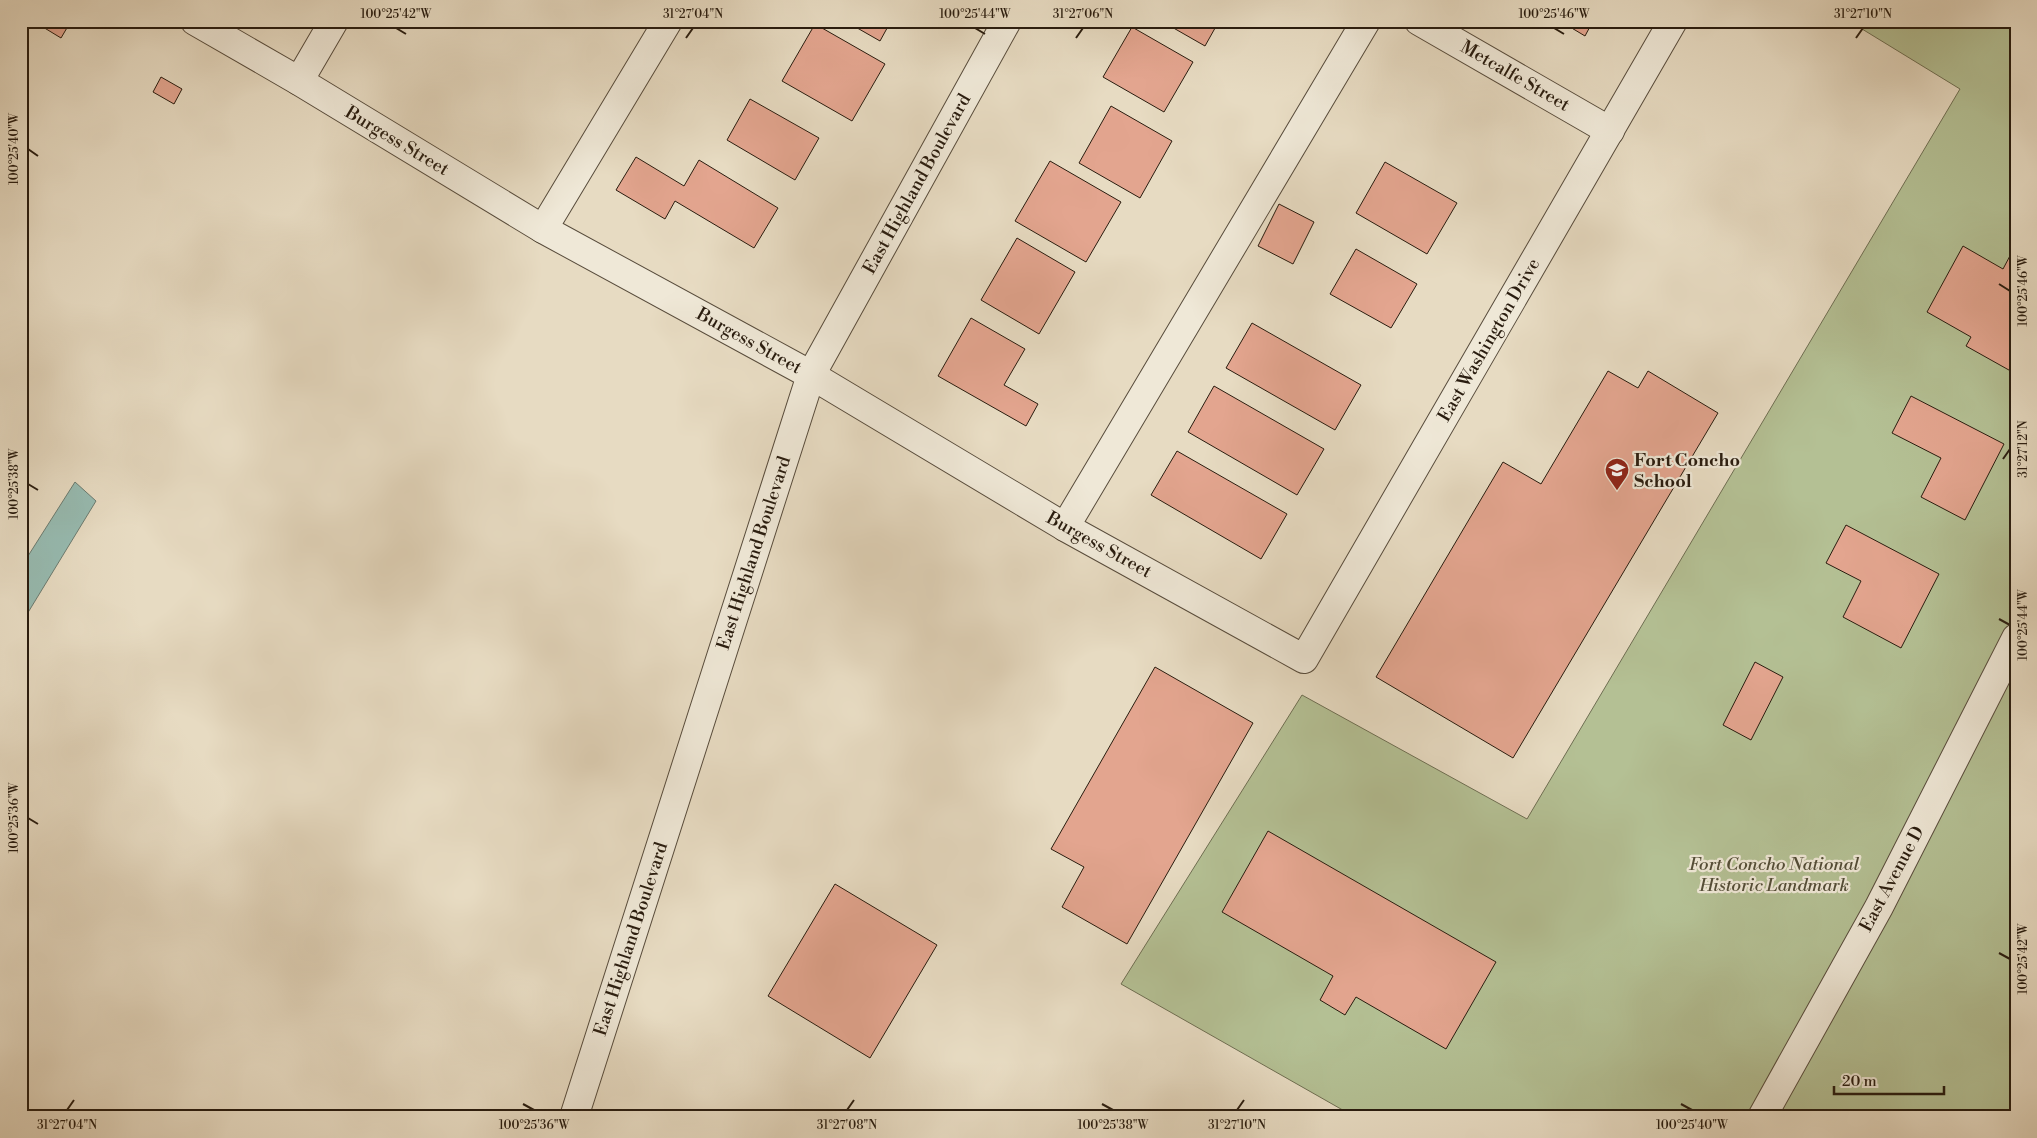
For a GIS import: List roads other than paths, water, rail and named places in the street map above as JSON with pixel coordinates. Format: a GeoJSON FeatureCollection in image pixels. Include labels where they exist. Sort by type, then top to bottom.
{"type":"FeatureCollection","features":[{"type":"Feature","properties":{"kind":"street","name":"Burgess Street"},"geometry":{"type":"LineString","coordinates":[[195,21],[299,81],[543,229],[812,375],[1065,527],[1304,659]]}},
{"type":"Feature","properties":{"kind":"street"},"geometry":{"type":"LineString","coordinates":[[299,81],[334,21]]}},
{"type":"Feature","properties":{"kind":"street"},"geometry":{"type":"LineString","coordinates":[[543,229],[668,21]]}},
{"type":"Feature","properties":{"kind":"street","name":"East Highland Boulevard"},"geometry":{"type":"LineString","coordinates":[[574,1117],[812,375],[1007,21]]}},
{"type":"Feature","properties":{"kind":"street"},"geometry":{"type":"LineString","coordinates":[[1065,527],[1366,21]]}},
{"type":"Feature","properties":{"kind":"street","name":"Metcalfe Street"},"geometry":{"type":"LineString","coordinates":[[1419,21],[1610,131]]}},
{"type":"Feature","properties":{"kind":"street","name":"East Washington Drive"},"geometry":{"type":"LineString","coordinates":[[1304,659],[1673,21]]}},
{"type":"Feature","properties":{"kind":"street","name":"East Avenue D"},"geometry":{"type":"LineString","coordinates":[[1762,1117],[1878,907],[2016,638]]}},
{"type":"Feature","properties":{"kind":"water"},"geometry":{"type":"Polygon","coordinates":[[[75,482],[96,501],[21,624],[21,567],[75,482]]]}},
{"type":"Feature","properties":{"kind":"place","name":"Fort Concho School"},"geometry":{"type":"Point","coordinates":[1617,491]}},
{"type":"Feature","properties":{"kind":"park label","name":"Fort Concho National Historic Landmark"},"geometry":{"type":"Point","coordinates":[1774,874]}}]}
